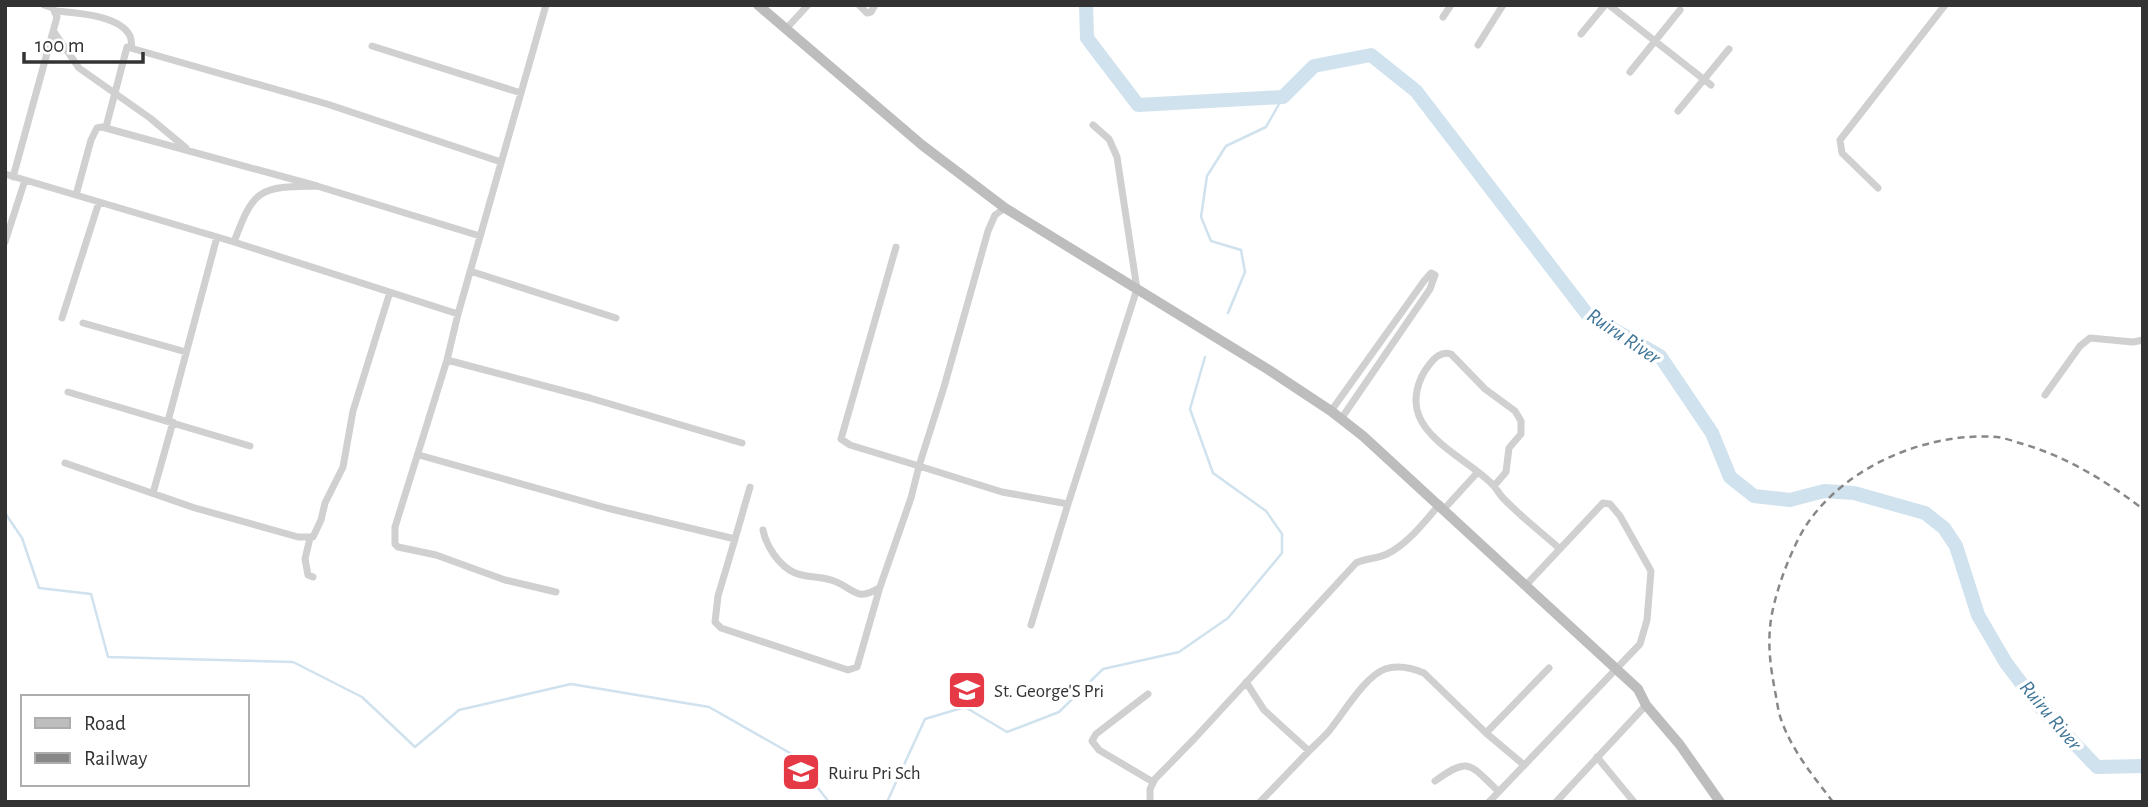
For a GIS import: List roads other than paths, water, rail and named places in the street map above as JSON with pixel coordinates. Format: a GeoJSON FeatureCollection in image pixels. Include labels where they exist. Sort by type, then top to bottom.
{"type":"FeatureCollection","features":[{"type":"Feature","properties":{"kind":"main road"},"geometry":{"type":"LineString","coordinates":[[758,5],[922,145],[1005,208],[1331,411],[1363,436],[1638,689],[1646,705],[1680,745],[1720,802]]}},
{"type":"Feature","properties":{"kind":"street"},"geometry":{"type":"LineString","coordinates":[[44,5],[56,11],[94,15],[119,25],[130,36],[132,48]]}},
{"type":"Feature","properties":{"kind":"street"},"geometry":{"type":"LineString","coordinates":[[546,5],[447,360],[395,527],[395,544],[398,547],[436,555],[505,580],[556,592]]}},
{"type":"Feature","properties":{"kind":"street"},"geometry":{"type":"LineString","coordinates":[[785,30],[808,5]]}},
{"type":"Feature","properties":{"kind":"street"},"geometry":{"type":"LineString","coordinates":[[859,5],[867,13],[871,12],[875,5]]}},
{"type":"Feature","properties":{"kind":"street"},"geometry":{"type":"LineString","coordinates":[[1443,17],[1451,5]]}},
{"type":"Feature","properties":{"kind":"street"},"geometry":{"type":"LineString","coordinates":[[1478,45],[1503,5]]}},
{"type":"Feature","properties":{"kind":"street"},"geometry":{"type":"LineString","coordinates":[[1581,34],[1607,5],[1711,85]]}},
{"type":"Feature","properties":{"kind":"street"},"geometry":{"type":"LineString","coordinates":[[1878,188],[1842,153],[1839,140],[1945,5]]}},
{"type":"Feature","properties":{"kind":"street"},"geometry":{"type":"LineString","coordinates":[[1630,72],[1680,10]]}},
{"type":"Feature","properties":{"kind":"street"},"geometry":{"type":"LineString","coordinates":[[56,11],[54,32],[9,175],[217,237],[458,314]]}},
{"type":"Feature","properties":{"kind":"street"},"geometry":{"type":"LineString","coordinates":[[54,32],[79,68],[150,118],[188,150]]}},
{"type":"Feature","properties":{"kind":"street"},"geometry":{"type":"LineString","coordinates":[[372,46],[521,93]]}},
{"type":"Feature","properties":{"kind":"street"},"geometry":{"type":"LineString","coordinates":[[106,127],[127,47],[327,104],[501,162]]}},
{"type":"Feature","properties":{"kind":"street"},"geometry":{"type":"LineString","coordinates":[[1678,111],[1729,49]]}},
{"type":"Feature","properties":{"kind":"street"},"geometry":{"type":"LineString","coordinates":[[1031,625],[1137,289],[1129,252],[1117,157],[1109,139],[1093,125]]}},
{"type":"Feature","properties":{"kind":"street"},"geometry":{"type":"LineString","coordinates":[[76,195],[97,128],[106,127],[317,186],[480,236]]}},
{"type":"Feature","properties":{"kind":"street"},"geometry":{"type":"LineString","coordinates":[[5,243],[25,180]]}},
{"type":"Feature","properties":{"kind":"street"},"geometry":{"type":"LineString","coordinates":[[234,243],[245,212],[260,195],[282,187],[317,186]]}},
{"type":"Feature","properties":{"kind":"street"},"geometry":{"type":"LineString","coordinates":[[62,318],[99,202]]}},
{"type":"Feature","properties":{"kind":"street"},"geometry":{"type":"LineString","coordinates":[[750,487],[715,622],[721,628],[848,670],[857,667],[880,587],[911,498],[988,230],[995,215],[1005,208]]}},
{"type":"Feature","properties":{"kind":"street"},"geometry":{"type":"LineString","coordinates":[[153,494],[186,352],[217,237]]}},
{"type":"Feature","properties":{"kind":"street"},"geometry":{"type":"LineString","coordinates":[[896,247],[841,439],[850,445],[1002,492],[1068,505]]}},
{"type":"Feature","properties":{"kind":"street"},"geometry":{"type":"LineString","coordinates":[[470,271],[616,318]]}},
{"type":"Feature","properties":{"kind":"street"},"geometry":{"type":"LineString","coordinates":[[1331,411],[1429,274],[1435,275],[1430,289],[1341,419]]}},
{"type":"Feature","properties":{"kind":"street"},"geometry":{"type":"LineString","coordinates":[[65,463],[211,513],[310,538],[317,533],[325,503],[342,467],[353,411],[390,292]]}},
{"type":"Feature","properties":{"kind":"street"},"geometry":{"type":"LineString","coordinates":[[83,323],[186,352]]}},
{"type":"Feature","properties":{"kind":"street"},"geometry":{"type":"LineString","coordinates":[[2045,396],[2080,346],[2090,338],[2133,342],[2143,340]]}},
{"type":"Feature","properties":{"kind":"street"},"geometry":{"type":"LineString","coordinates":[[1494,486],[1506,471],[1509,448],[1521,435],[1521,421],[1515,411],[1485,389],[1451,354],[1446,353],[1434,359],[1420,380],[1416,394],[1417,413],[1434,435],[1494,486],[1504,500],[1559,548]]}},
{"type":"Feature","properties":{"kind":"street"},"geometry":{"type":"LineString","coordinates":[[447,360],[590,398],[742,443]]}},
{"type":"Feature","properties":{"kind":"street"},"geometry":{"type":"LineString","coordinates":[[1356,375],[1366,382]]}},
{"type":"Feature","properties":{"kind":"street"},"geometry":{"type":"LineString","coordinates":[[68,392],[250,446]]}},
{"type":"Feature","properties":{"kind":"street"},"geometry":{"type":"LineString","coordinates":[[419,455],[607,508],[735,539]]}},
{"type":"Feature","properties":{"kind":"street"},"geometry":{"type":"LineString","coordinates":[[1150,802],[1153,782],[1356,563],[1365,558],[1377,558],[1396,549],[1477,473]]}},
{"type":"Feature","properties":{"kind":"street"},"geometry":{"type":"LineString","coordinates":[[1489,802],[1640,644],[1644,635],[1651,570],[1620,516],[1610,505],[1603,503],[1526,585]]}},
{"type":"Feature","properties":{"kind":"street"},"geometry":{"type":"LineString","coordinates":[[763,530],[765,542],[782,563],[795,573],[833,580],[865,596],[880,587]]}},
{"type":"Feature","properties":{"kind":"street"},"geometry":{"type":"LineString","coordinates":[[310,538],[305,559],[308,575],[313,577]]}},
{"type":"Feature","properties":{"kind":"street"},"geometry":{"type":"LineString","coordinates":[[1260,802],[1328,732],[1374,675],[1385,669],[1412,668],[1424,673],[1486,733],[1524,765]]}},
{"type":"Feature","properties":{"kind":"street"},"geometry":{"type":"LineString","coordinates":[[1486,733],[1549,668]]}},
{"type":"Feature","properties":{"kind":"street"},"geometry":{"type":"LineString","coordinates":[[1246,682],[1264,710],[1309,751]]}},
{"type":"Feature","properties":{"kind":"street"},"geometry":{"type":"LineString","coordinates":[[1148,694],[1096,734],[1092,741],[1099,750],[1153,782]]}},
{"type":"Feature","properties":{"kind":"street"},"geometry":{"type":"LineString","coordinates":[[1556,802],[1646,705]]}},
{"type":"Feature","properties":{"kind":"street"},"geometry":{"type":"LineString","coordinates":[[1597,757],[1634,802]]}},
{"type":"Feature","properties":{"kind":"street"},"geometry":{"type":"LineString","coordinates":[[1435,781],[1457,766],[1464,765],[1472,767],[1498,792]]}},
{"type":"Feature","properties":{"kind":"waterway","name":"Ruiru River"},"geometry":{"type":"LineString","coordinates":[[1086,5],[1087,38],[1138,105],[1283,97],[1314,66],[1371,55],[1416,91],[1587,314],[1660,356],[1712,433],[1730,477],[1754,496],[1790,500],[1824,491],[1854,493],[1925,513],[1944,528],[1956,546],[1978,615],[2006,663],[2038,705],[2097,767],[2143,766]]}},
{"type":"Feature","properties":{"kind":"waterway"},"geometry":{"type":"LineString","coordinates":[[1228,313],[1245,272],[1241,250],[1211,241],[1201,217],[1207,176],[1226,146],[1266,127],[1283,97]]}},
{"type":"Feature","properties":{"kind":"waterway"},"geometry":{"type":"LineString","coordinates":[[887,802],[925,719],[965,707],[1007,732],[1059,712],[1103,669],[1179,652],[1228,618],[1282,553],[1282,534],[1266,511],[1213,473],[1190,409],[1205,357]]}},
{"type":"Feature","properties":{"kind":"waterway"},"geometry":{"type":"LineString","coordinates":[[5,513],[22,538],[39,588],[91,594],[108,657],[293,662],[362,697],[415,747],[459,710],[571,684],[709,707],[790,753],[829,802]]}},
{"type":"Feature","properties":{"kind":"railway"},"geometry":{"type":"LineString","coordinates":[[1833,802],[1798,754],[1782,722],[1772,675],[1769,644],[1774,603],[1789,560],[1807,524],[1824,503],[1844,485],[1891,456],[1944,440],[1997,437],[2039,449],[2071,463],[2143,509]]}},
{"type":"Feature","properties":{"kind":"place","name":"St. George'S Pri"},"geometry":{"type":"Point","coordinates":[967,690]}},
{"type":"Feature","properties":{"kind":"place","name":"Ruiru Pri Sch"},"geometry":{"type":"Point","coordinates":[801,772]}}]}
